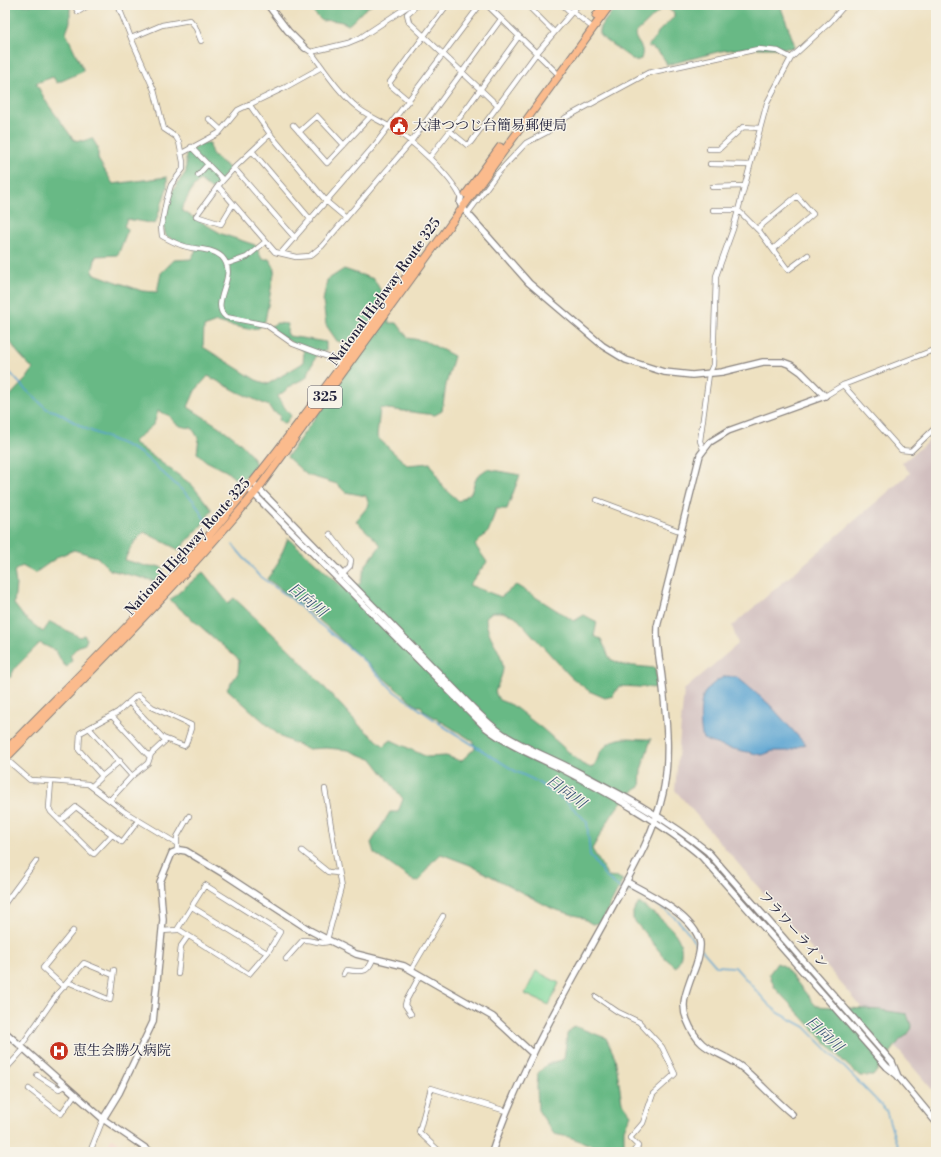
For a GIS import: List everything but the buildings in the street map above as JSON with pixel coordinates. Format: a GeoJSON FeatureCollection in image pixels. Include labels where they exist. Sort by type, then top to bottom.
{"type":"FeatureCollection","features":[{"type":"Feature","properties":{"kind":"highway","name":"National Highway Route 325"},"geometry":{"type":"LineString","coordinates":[[592,26],[604,5]]}},
{"type":"Feature","properties":{"kind":"highway","name":"National Highway Route 325"},"geometry":{"type":"LineString","coordinates":[[5,751],[160,591],[249,485],[300,421],[592,26],[610,5]]}},
{"type":"Feature","properties":{"kind":"highway","name":"National Highway Route 325"},"geometry":{"type":"LineString","coordinates":[[5,759],[162,598],[218,537],[256,491],[461,202]]}},
{"type":"Feature","properties":{"kind":"street"},"geometry":{"type":"LineString","coordinates":[[74,5],[78,12],[89,5]]}},
{"type":"Feature","properties":{"kind":"street"},"geometry":{"type":"LineString","coordinates":[[118,5],[154,90],[164,129],[176,137],[182,153],[183,169],[170,185],[162,220],[161,233],[167,240],[184,246],[217,252],[228,264],[229,273],[220,304],[223,314],[230,318],[266,326],[293,344],[336,360],[341,366]]}},
{"type":"Feature","properties":{"kind":"street"},"geometry":{"type":"LineString","coordinates":[[268,5],[288,31],[311,52],[342,93],[357,108],[370,117],[390,127],[429,158],[452,183],[468,213],[529,283],[613,354],[632,363],[664,372],[692,375],[709,374],[763,362],[783,362],[791,365],[801,372],[825,396]]}},
{"type":"Feature","properties":{"kind":"street"},"geometry":{"type":"LineString","coordinates":[[311,52],[348,43],[360,38],[410,5]]}},
{"type":"Feature","properties":{"kind":"street"},"geometry":{"type":"LineString","coordinates":[[418,5],[407,14],[407,18],[424,37],[498,106]]}},
{"type":"Feature","properties":{"kind":"street"},"geometry":{"type":"LineString","coordinates":[[409,101],[390,85],[390,82],[447,5]]}},
{"type":"Feature","properties":{"kind":"street"},"geometry":{"type":"LineString","coordinates":[[281,253],[327,202],[390,127],[480,5]]}},
{"type":"Feature","properties":{"kind":"street"},"geometry":{"type":"LineString","coordinates":[[487,5],[558,74]]}},
{"type":"Feature","properties":{"kind":"street"},"geometry":{"type":"LineString","coordinates":[[527,5],[554,32]]}},
{"type":"Feature","properties":{"kind":"street"},"geometry":{"type":"LineString","coordinates":[[563,5],[592,26]]}},
{"type":"Feature","properties":{"kind":"street"},"geometry":{"type":"LineString","coordinates":[[450,131],[467,145],[536,54],[578,5]]}},
{"type":"Feature","properties":{"kind":"street"},"geometry":{"type":"LineString","coordinates":[[703,449],[700,441],[709,374],[713,365],[716,276],[733,229],[749,164],[767,103],[791,58],[830,22],[845,5]]}},
{"type":"Feature","properties":{"kind":"street"},"geometry":{"type":"LineString","coordinates":[[218,186],[275,252],[296,257],[310,256],[322,246],[410,143],[501,19]]}},
{"type":"Feature","properties":{"kind":"street"},"geometry":{"type":"LineString","coordinates":[[131,38],[162,25],[190,20],[195,26],[201,41]]}},
{"type":"Feature","properties":{"kind":"street"},"geometry":{"type":"LineString","coordinates":[[429,158],[519,36]]}},
{"type":"Feature","properties":{"kind":"street"},"geometry":{"type":"LineString","coordinates":[[468,213],[493,179],[526,143],[547,132],[565,118],[648,73],[758,49],[778,51],[791,58]]}},
{"type":"Feature","properties":{"kind":"street"},"geometry":{"type":"LineString","coordinates":[[182,153],[221,130],[238,110],[286,87],[322,67]]}},
{"type":"Feature","properties":{"kind":"street"},"geometry":{"type":"LineString","coordinates":[[248,104],[270,134],[327,202],[346,218]]}},
{"type":"Feature","properties":{"kind":"street"},"geometry":{"type":"LineString","coordinates":[[299,132],[317,116],[344,145]]}},
{"type":"Feature","properties":{"kind":"street"},"geometry":{"type":"LineString","coordinates":[[293,125],[327,163],[370,117]]}},
{"type":"Feature","properties":{"kind":"street"},"geometry":{"type":"LineString","coordinates":[[209,119],[221,130]]}},
{"type":"Feature","properties":{"kind":"street"},"geometry":{"type":"LineString","coordinates":[[709,149],[719,149],[743,127],[760,128]]}},
{"type":"Feature","properties":{"kind":"street"},"geometry":{"type":"LineString","coordinates":[[233,204],[221,224],[196,216],[223,180],[270,134]]}},
{"type":"Feature","properties":{"kind":"street"},"geometry":{"type":"LineString","coordinates":[[191,147],[223,180]]}},
{"type":"Feature","properties":{"kind":"street"},"geometry":{"type":"LineString","coordinates":[[252,151],[311,220]]}},
{"type":"Feature","properties":{"kind":"street"},"geometry":{"type":"LineString","coordinates":[[198,175],[208,164]]}},
{"type":"Feature","properties":{"kind":"street"},"geometry":{"type":"LineString","coordinates":[[710,164],[749,164]]}},
{"type":"Feature","properties":{"kind":"street"},"geometry":{"type":"LineString","coordinates":[[234,168],[295,238]]}},
{"type":"Feature","properties":{"kind":"street"},"geometry":{"type":"LineString","coordinates":[[712,187],[744,186]]}},
{"type":"Feature","properties":{"kind":"street"},"geometry":{"type":"LineString","coordinates":[[757,229],[797,196],[814,214],[773,249]]}},
{"type":"Feature","properties":{"kind":"street"},"geometry":{"type":"LineString","coordinates":[[714,210],[738,210],[757,229],[788,270],[808,255]]}},
{"type":"Feature","properties":{"kind":"street"},"geometry":{"type":"LineString","coordinates":[[228,264],[247,257],[252,251],[265,242]]}},
{"type":"Feature","properties":{"kind":"street"},"geometry":{"type":"LineString","coordinates":[[492,1152],[506,1111],[533,1054],[638,862],[655,823],[667,774],[664,698],[656,633],[682,532],[697,463],[703,449],[715,438],[728,432],[825,396],[843,385],[936,349]]}},
{"type":"Feature","properties":{"kind":"street"},"geometry":{"type":"LineString","coordinates":[[843,385],[901,450],[911,451],[936,427]]}},
{"type":"Feature","properties":{"kind":"street"},"geometry":{"type":"LineString","coordinates":[[249,485],[340,576],[350,567],[351,561],[330,534]]}},
{"type":"Feature","properties":{"kind":"street"},"geometry":{"type":"LineString","coordinates":[[597,500],[682,532]]}},
{"type":"Feature","properties":{"kind":"street","name":"フラワーライン"},"geometry":{"type":"LineString","coordinates":[[340,576],[495,729],[526,747],[601,784],[657,816],[683,832],[708,852],[892,1062],[897,1074]]}},
{"type":"Feature","properties":{"kind":"street","name":"フラワーライン"},"geometry":{"type":"LineString","coordinates":[[340,576],[463,706],[494,734],[511,745],[588,784],[655,823],[679,838],[702,857],[887,1067],[897,1074],[936,1122]]}},
{"type":"Feature","properties":{"kind":"street"},"geometry":{"type":"LineString","coordinates":[[102,776],[79,750],[80,733],[112,716],[129,702],[139,694],[152,707],[192,727],[185,746],[166,740],[129,702]]}},
{"type":"Feature","properties":{"kind":"street"},"geometry":{"type":"LineString","coordinates":[[112,716],[149,756]]}},
{"type":"Feature","properties":{"kind":"street"},"geometry":{"type":"LineString","coordinates":[[89,728],[132,776]]}},
{"type":"Feature","properties":{"kind":"street"},"geometry":{"type":"LineString","coordinates":[[110,800],[132,776],[148,763],[149,756],[166,740]]}},
{"type":"Feature","properties":{"kind":"street"},"geometry":{"type":"LineString","coordinates":[[5,759],[30,780],[84,782],[92,786],[138,821],[176,843]]}},
{"type":"Feature","properties":{"kind":"street"},"geometry":{"type":"LineString","coordinates":[[92,786],[120,761]]}},
{"type":"Feature","properties":{"kind":"street"},"geometry":{"type":"LineString","coordinates":[[51,781],[50,810],[93,854],[112,835]]}},
{"type":"Feature","properties":{"kind":"street"},"geometry":{"type":"LineString","coordinates":[[325,789],[341,888],[329,940]]}},
{"type":"Feature","properties":{"kind":"street"},"geometry":{"type":"LineString","coordinates":[[60,821],[76,807],[112,835],[123,841],[138,821]]}},
{"type":"Feature","properties":{"kind":"street"},"geometry":{"type":"LineString","coordinates":[[177,850],[176,843],[189,816]]}},
{"type":"Feature","properties":{"kind":"street"},"geometry":{"type":"LineString","coordinates":[[90,1152],[103,1119],[122,1086],[153,1022],[162,931],[160,882],[172,853],[177,850],[186,851],[200,859],[329,940],[356,954],[396,963],[420,975],[493,1017],[533,1054]]}},
{"type":"Feature","properties":{"kind":"street"},"geometry":{"type":"LineString","coordinates":[[302,851],[328,872],[338,873]]}},
{"type":"Feature","properties":{"kind":"street"},"geometry":{"type":"LineString","coordinates":[[5,903],[36,861]]}},
{"type":"Feature","properties":{"kind":"street"},"geometry":{"type":"LineString","coordinates":[[626,884],[665,903],[690,926],[699,942],[700,952],[683,1005],[687,1021],[695,1036],[708,1049],[731,1060],[744,1070],[792,1114]]}},
{"type":"Feature","properties":{"kind":"street"},"geometry":{"type":"LineString","coordinates":[[162,931],[178,929],[249,974],[267,954],[280,932],[205,885],[178,929]]}},
{"type":"Feature","properties":{"kind":"street"},"geometry":{"type":"LineString","coordinates":[[192,907],[267,954]]}},
{"type":"Feature","properties":{"kind":"street"},"geometry":{"type":"LineString","coordinates":[[411,970],[443,916]]}},
{"type":"Feature","properties":{"kind":"street"},"geometry":{"type":"LineString","coordinates":[[64,987],[43,968],[73,931]]}},
{"type":"Feature","properties":{"kind":"street"},"geometry":{"type":"LineString","coordinates":[[178,974],[181,946],[188,936]]}},
{"type":"Feature","properties":{"kind":"street"},"geometry":{"type":"LineString","coordinates":[[286,959],[303,940],[308,939],[320,943],[329,940]]}},
{"type":"Feature","properties":{"kind":"street"},"geometry":{"type":"LineString","coordinates":[[344,974],[346,970],[364,972],[367,970],[373,959]]}},
{"type":"Feature","properties":{"kind":"street"},"geometry":{"type":"LineString","coordinates":[[5,1070],[23,1048],[64,987],[68,982],[84,963],[113,973],[110,1000],[68,982]]}},
{"type":"Feature","properties":{"kind":"street"},"geometry":{"type":"LineString","coordinates":[[411,1014],[405,1005],[420,975]]}},
{"type":"Feature","properties":{"kind":"street"},"geometry":{"type":"LineString","coordinates":[[596,997],[618,1012],[639,1022],[662,1047],[675,1074],[651,1098],[643,1123],[630,1138],[638,1146],[633,1152]]}},
{"type":"Feature","properties":{"kind":"street"},"geometry":{"type":"LineString","coordinates":[[5,1032],[103,1119],[151,1152]]}},
{"type":"Feature","properties":{"kind":"street"},"geometry":{"type":"LineString","coordinates":[[37,1075],[59,1089],[66,1086]]}},
{"type":"Feature","properties":{"kind":"street"},"geometry":{"type":"LineString","coordinates":[[440,1152],[419,1132],[431,1088],[506,1111]]}},
{"type":"Feature","properties":{"kind":"street"},"geometry":{"type":"LineString","coordinates":[[29,1089],[61,1114],[75,1094]]}},
{"type":"Feature","properties":{"kind":"shaded area"},"geometry":{"type":"Polygon","coordinates":[[[936,435],[936,1094],[675,790],[684,690],[738,644],[732,626],[910,473],[902,463],[936,435]]]}},
{"type":"Feature","properties":{"kind":"shaded area"},"geometry":{"type":"Polygon","coordinates":[[[112,1138],[135,1152],[104,1152],[112,1138]]]}},
{"type":"Feature","properties":{"kind":"green space"},"geometry":{"type":"Polygon","coordinates":[[[5,5],[70,5],[70,22],[66,33],[84,71],[57,83],[53,77],[36,83],[47,103],[74,140],[83,141],[92,138],[98,148],[98,159],[113,184],[167,177],[167,188],[155,224],[127,219],[124,226],[128,229],[118,255],[96,256],[92,273],[142,291],[157,292],[161,273],[174,260],[191,259],[196,250],[166,236],[162,222],[173,190],[186,172],[186,154],[202,143],[210,143],[211,152],[230,169],[212,190],[200,180],[193,187],[181,210],[222,234],[255,245],[262,259],[269,259],[275,268],[265,321],[259,328],[248,329],[216,322],[204,327],[203,347],[256,380],[268,384],[303,363],[304,351],[269,327],[277,323],[288,324],[287,332],[289,336],[326,342],[326,351],[318,352],[306,378],[295,383],[277,397],[291,416],[285,424],[279,420],[280,415],[272,411],[269,406],[208,376],[195,391],[188,407],[236,439],[251,456],[256,465],[240,483],[226,471],[206,461],[197,453],[199,439],[192,428],[179,425],[174,422],[170,416],[158,411],[154,424],[133,442],[192,485],[212,510],[201,526],[179,550],[144,532],[135,542],[128,552],[125,560],[149,567],[157,566],[163,568],[163,573],[155,581],[110,570],[97,557],[74,550],[59,556],[35,573],[22,566],[14,571],[16,584],[14,604],[24,617],[43,632],[50,622],[80,637],[84,635],[87,639],[85,644],[79,646],[70,655],[72,660],[67,667],[63,664],[56,651],[40,643],[15,668],[10,678],[5,673],[5,401],[27,378],[33,369],[18,353],[5,334],[5,5]]]}},
{"type":"Feature","properties":{"kind":"green space"},"geometry":{"type":"Polygon","coordinates":[[[317,5],[372,5],[365,9],[348,25],[339,21],[322,21],[311,10],[317,5]]]}},
{"type":"Feature","properties":{"kind":"green space"},"geometry":{"type":"Polygon","coordinates":[[[615,5],[780,5],[794,43],[794,48],[745,48],[721,51],[667,65],[660,54],[648,46],[656,37],[658,32],[674,17],[674,13],[668,8],[663,7],[635,34],[637,41],[642,48],[642,54],[641,59],[635,61],[600,36],[600,27],[616,7],[615,5]]]}},
{"type":"Feature","properties":{"kind":"green space"},"geometry":{"type":"Polygon","coordinates":[[[344,269],[374,279],[383,295],[389,323],[397,323],[408,338],[425,341],[454,356],[446,385],[442,411],[435,415],[380,408],[377,437],[407,465],[430,463],[443,487],[459,501],[471,493],[477,476],[487,469],[520,475],[507,509],[496,509],[489,531],[475,545],[487,562],[469,585],[501,597],[516,585],[574,621],[584,615],[597,622],[594,636],[601,639],[610,659],[624,665],[655,668],[658,688],[619,686],[613,696],[605,698],[589,691],[570,676],[515,616],[501,612],[492,612],[486,617],[488,630],[502,661],[502,674],[495,692],[499,700],[512,705],[544,730],[582,764],[591,768],[595,764],[602,750],[614,741],[625,738],[651,739],[641,770],[640,787],[632,792],[618,806],[592,849],[608,876],[617,877],[623,880],[601,923],[592,924],[581,917],[553,909],[470,865],[441,854],[431,863],[419,881],[415,882],[374,853],[371,843],[390,812],[398,812],[403,799],[373,760],[348,750],[326,748],[307,749],[281,737],[227,689],[238,673],[239,660],[170,600],[203,572],[228,603],[234,598],[291,651],[361,727],[384,746],[391,740],[427,757],[446,756],[461,761],[475,748],[473,741],[424,711],[421,706],[417,706],[398,691],[325,625],[287,593],[267,579],[277,565],[288,538],[345,589],[360,584],[365,566],[381,545],[356,521],[369,505],[366,496],[345,492],[337,484],[307,475],[287,457],[335,390],[341,366],[349,344],[337,341],[326,325],[323,301],[327,280],[344,269]]]}},
{"type":"Feature","properties":{"kind":"green space"},"geometry":{"type":"Polygon","coordinates":[[[639,903],[665,922],[678,938],[681,947],[681,957],[676,967],[665,958],[633,919],[633,912],[639,903]]]}},
{"type":"Feature","properties":{"kind":"green space"},"geometry":{"type":"Polygon","coordinates":[[[777,963],[784,966],[816,1006],[881,1010],[907,1014],[912,1028],[907,1035],[900,1040],[873,1076],[860,1076],[845,1063],[775,988],[769,974],[777,963]]]}},
{"type":"Feature","properties":{"kind":"green space"},"geometry":{"type":"Polygon","coordinates":[[[536,971],[559,983],[549,1005],[525,994],[536,971]]]}},
{"type":"Feature","properties":{"kind":"green space"},"geometry":{"type":"Polygon","coordinates":[[[574,1026],[606,1038],[615,1057],[622,1102],[631,1114],[624,1129],[624,1146],[602,1149],[569,1137],[554,1134],[538,1110],[538,1073],[546,1065],[564,1059],[567,1034],[574,1026]]]}},
{"type":"Feature","properties":{"kind":"water"},"geometry":{"type":"Polygon","coordinates":[[[726,676],[737,677],[770,705],[805,744],[788,751],[773,751],[762,755],[724,747],[703,739],[700,718],[703,696],[713,684],[726,676]]]}},
{"type":"Feature","properties":{"kind":"waterway","name":"日向川"},"geometry":{"type":"LineString","coordinates":[[5,367],[24,388],[47,409],[57,412],[84,428],[125,445],[142,454],[194,501],[205,520]]}},
{"type":"Feature","properties":{"kind":"waterway","name":"日向川"},"geometry":{"type":"LineString","coordinates":[[233,545],[259,576],[292,599],[312,618],[360,657],[395,692],[443,726],[515,771],[534,780],[566,801],[587,822],[590,855],[606,877],[621,889]]}},
{"type":"Feature","properties":{"kind":"waterway","name":"日向川"},"geometry":{"type":"LineString","coordinates":[[624,891],[627,893],[632,891],[666,911],[684,927],[699,947]]}},
{"type":"Feature","properties":{"kind":"waterway","name":"日向川"},"geometry":{"type":"LineString","coordinates":[[702,950],[716,966],[735,967],[769,1005],[779,1013],[805,1027],[886,1110],[899,1152]]}},
{"type":"Feature","properties":{"kind":"place","name":"大津つつじ台簡易郵便局"},"geometry":{"type":"Point","coordinates":[399,126]}},
{"type":"Feature","properties":{"kind":"place","name":"恵生会勝久病院"},"geometry":{"type":"Point","coordinates":[59,1051]}}]}
